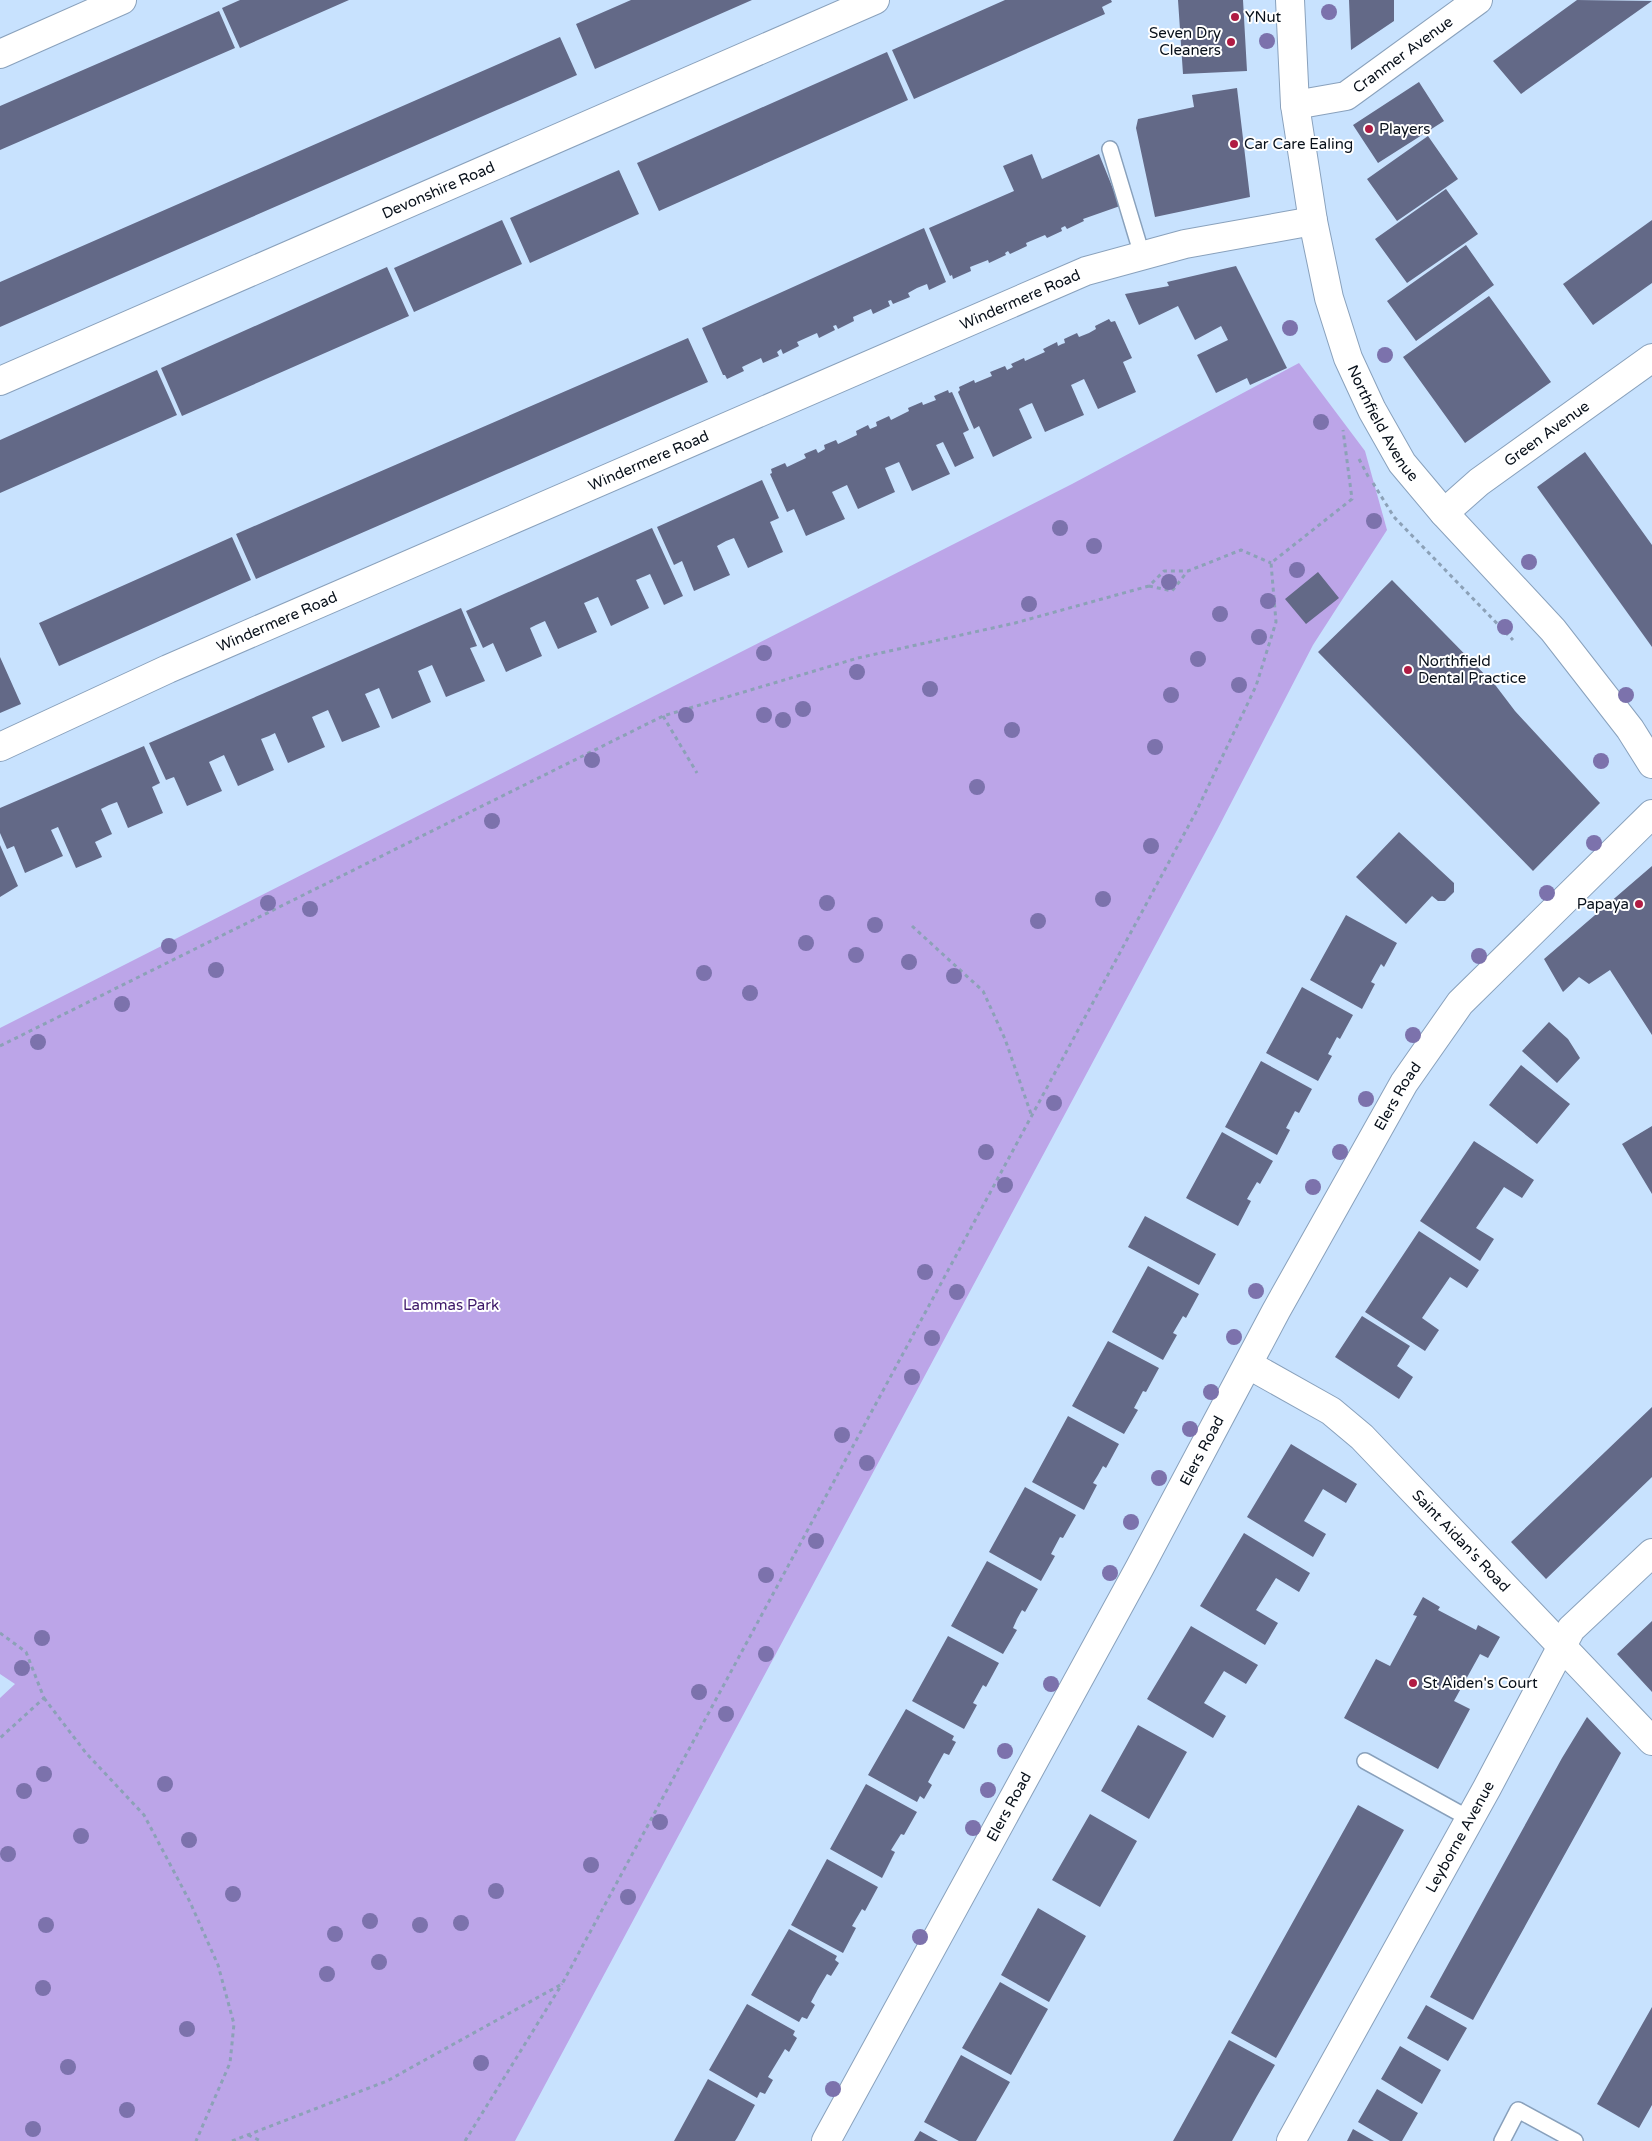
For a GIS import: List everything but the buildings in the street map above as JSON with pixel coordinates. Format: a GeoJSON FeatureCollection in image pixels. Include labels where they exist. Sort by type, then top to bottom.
{"type":"FeatureCollection","features":[{"type":"Feature","properties":{"kind":"street"},"geometry":{"type":"LineString","coordinates":[[0,54],[122,0]]}},
{"type":"Feature","properties":{"kind":"street","name":"Devonshire Road"},"geometry":{"type":"LineString","coordinates":[[0,381],[875,0]]}},
{"type":"Feature","properties":{"kind":"street","name":"Northfield Avenue"},"geometry":{"type":"LineString","coordinates":[[1290,0],[1295,105],[1313,221],[1329,298],[1348,358],[1372,410],[1402,463],[1444,513],[1553,630],[1630,729],[1652,764]]}},
{"type":"Feature","properties":{"kind":"street","name":"Cranmer Avenue"},"geometry":{"type":"LineString","coordinates":[[1295,105],[1346,96],[1478,0]]}},
{"type":"Feature","properties":{"kind":"street","name":"Windermere Road"},"geometry":{"type":"LineString","coordinates":[[0,747],[168,669],[665,451],[1086,271],[1185,244],[1313,221]]}},
{"type":"Feature","properties":{"kind":"street","name":"Green Avenue"},"geometry":{"type":"LineString","coordinates":[[1444,513],[1479,482],[1652,358]]}},
{"type":"Feature","properties":{"kind":"street","name":"Elers Road"},"geometry":{"type":"LineString","coordinates":[[826,2141],[1404,1083],[1460,1003],[1652,814]]}},
{"type":"Feature","properties":{"kind":"street","name":"Saint Aidan's Road"},"geometry":{"type":"LineString","coordinates":[[1249,1365],[1331,1411],[1362,1437],[1652,1741]]}},
{"type":"Feature","properties":{"kind":"street","name":"Leyborne Avenue"},"geometry":{"type":"LineString","coordinates":[[1291,2141],[1470,1820],[1561,1646],[1571,1630],[1652,1553]]}},
{"type":"Feature","properties":{"kind":"lane"},"geometry":{"type":"LineString","coordinates":[[1110,149],[1142,255]]}},
{"type":"Feature","properties":{"kind":"lane"},"geometry":{"type":"LineString","coordinates":[[1365,1761],[1470,1820]]}},
{"type":"Feature","properties":{"kind":"lane"},"geometry":{"type":"LineString","coordinates":[[1502,2141],[1518,2110],[1575,2141]]}},
{"type":"Feature","properties":{"kind":"path"},"geometry":{"type":"LineString","coordinates":[[1271,564],[1352,499],[1342,421],[1350,439]]}},
{"type":"Feature","properties":{"kind":"path"},"geometry":{"type":"LineString","coordinates":[[1358,457],[1394,517],[1515,642]]}},
{"type":"Feature","properties":{"kind":"path"},"geometry":{"type":"LineString","coordinates":[[1149,586],[1164,571],[1188,571],[1241,550],[1271,564]]}},
{"type":"Feature","properties":{"kind":"path"},"geometry":{"type":"LineString","coordinates":[[465,2141],[562,1984],[1196,812],[1256,686],[1276,622],[1271,564]]}},
{"type":"Feature","properties":{"kind":"path"},"geometry":{"type":"LineString","coordinates":[[0,1046],[663,716],[858,658],[1015,623],[1149,586],[1172,591],[1188,571]]}},
{"type":"Feature","properties":{"kind":"path"},"geometry":{"type":"LineString","coordinates":[[663,716],[697,773]]}},
{"type":"Feature","properties":{"kind":"path"},"geometry":{"type":"LineString","coordinates":[[912,926],[983,991],[1004,1039],[1032,1114]]}},
{"type":"Feature","properties":{"kind":"path"},"geometry":{"type":"LineString","coordinates":[[0,1632],[26,1652],[44,1698],[86,1752],[144,1815],[190,1902],[218,1965],[234,2024],[230,2063],[196,2141]]}},
{"type":"Feature","properties":{"kind":"path"},"geometry":{"type":"LineString","coordinates":[[0,1738],[44,1698]]}},
{"type":"Feature","properties":{"kind":"path"},"geometry":{"type":"LineString","coordinates":[[232,2141],[387,2081],[562,1984]]}},
{"type":"Feature","properties":{"kind":"path"},"geometry":{"type":"LineString","coordinates":[[248,2135],[261,2141]]}},
{"type":"Feature","properties":{"kind":"green space","name":"Lammas Park"},"geometry":{"type":"Polygon","coordinates":[[[1299,363],[1365,451],[1387,530],[1313,645],[1216,832],[515,2141],[0,2141],[0,1698],[15,1684],[0,1674],[0,1028],[1072,484],[1299,363]]]}},
{"type":"Feature","properties":{"kind":"place","name":"YNut"},"geometry":{"type":"Point","coordinates":[1235,17]}},
{"type":"Feature","properties":{"kind":"place","name":"Seven Dry Cleaners"},"geometry":{"type":"Point","coordinates":[1231,42]}},
{"type":"Feature","properties":{"kind":"place","name":"Players"},"geometry":{"type":"Point","coordinates":[1369,129]}},
{"type":"Feature","properties":{"kind":"place","name":"Car Care Ealing"},"geometry":{"type":"Point","coordinates":[1234,144]}},
{"type":"Feature","properties":{"kind":"place","name":"Northfield Dental Practice"},"geometry":{"type":"Point","coordinates":[1408,670]}},
{"type":"Feature","properties":{"kind":"place","name":"Papaya"},"geometry":{"type":"Point","coordinates":[1639,904]}},
{"type":"Feature","properties":{"kind":"place","name":"St Aiden's Court"},"geometry":{"type":"Point","coordinates":[1413,1683]}}]}
